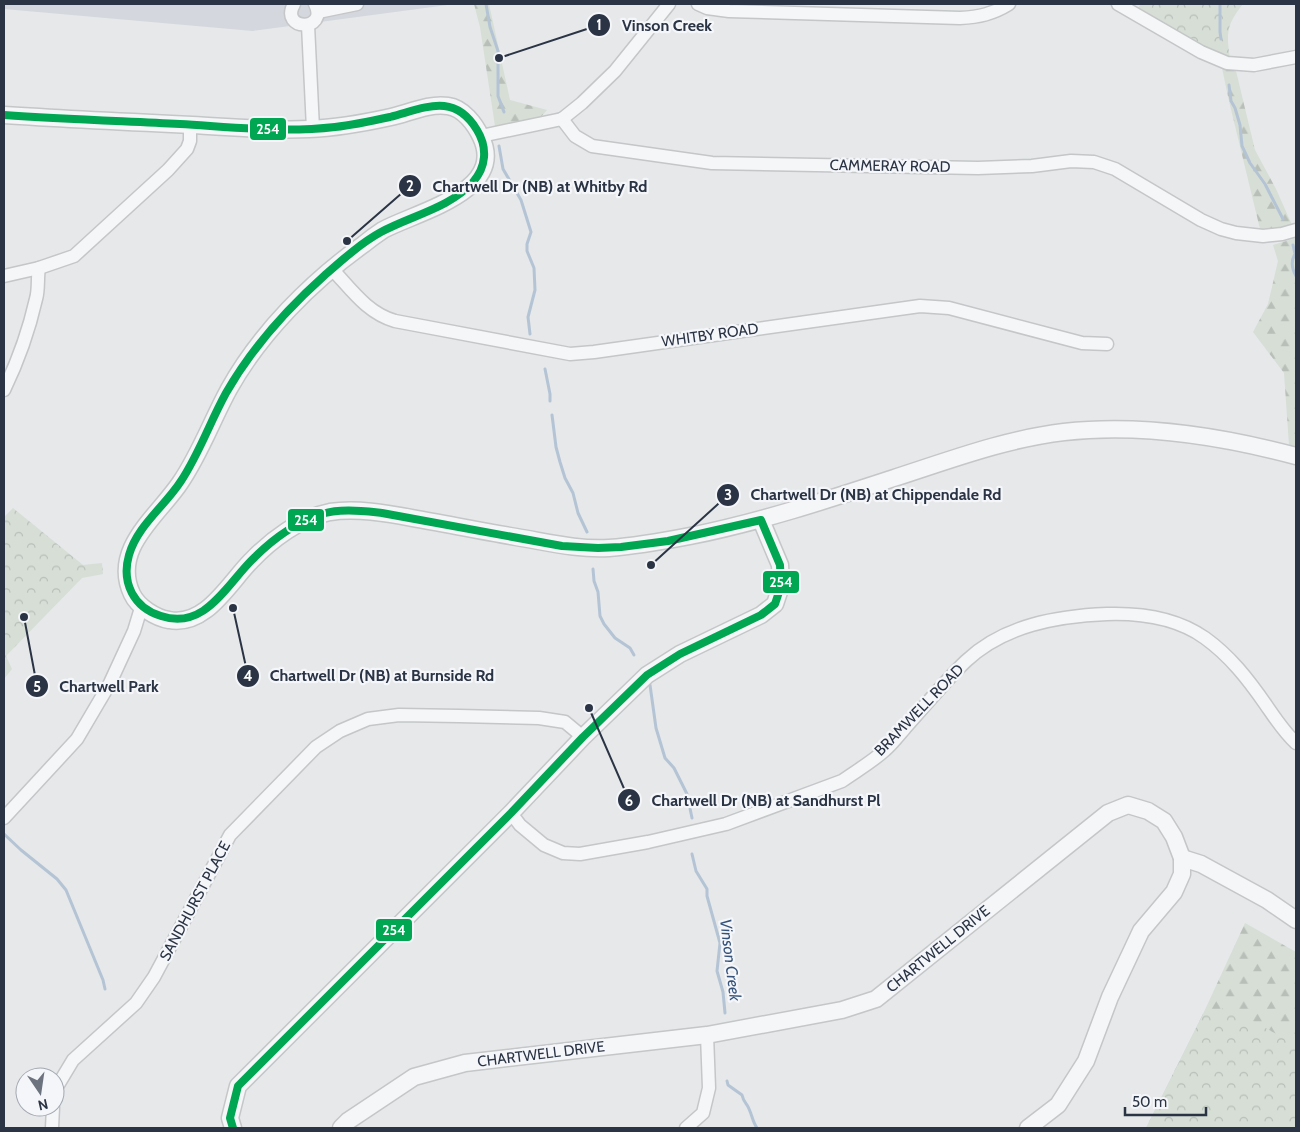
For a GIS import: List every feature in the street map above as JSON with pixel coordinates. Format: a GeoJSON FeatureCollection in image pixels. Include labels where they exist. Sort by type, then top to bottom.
{"type":"FeatureCollection","features":[{"type":"Feature","properties":{"kind":"street"},"geometry":{"type":"LineString","coordinates":[[294,4],[291,10],[292,18],[299,24],[308,25],[315,20],[317,8],[357,4]]}},
{"type":"Feature","properties":{"kind":"street"},"geometry":{"type":"LineString","coordinates":[[698,4],[707,8],[729,11],[960,18],[991,14],[1009,4]]}},
{"type":"Feature","properties":{"kind":"street"},"geometry":{"type":"LineString","coordinates":[[1118,4],[1201,52],[1227,63],[1254,65],[1296,58]]}},
{"type":"Feature","properties":{"kind":"street"},"geometry":{"type":"LineString","coordinates":[[481,136],[562,119],[615,71],[663,5]]}},
{"type":"Feature","properties":{"kind":"street"},"geometry":{"type":"LineString","coordinates":[[308,25],[313,129]]}},
{"type":"Feature","properties":{"kind":"street"},"geometry":{"type":"LineString","coordinates":[[4,115],[263,130],[313,129],[374,120],[444,105],[458,109],[481,136],[486,154],[480,176],[460,195],[383,230],[332,269],[262,340],[230,386],[182,481],[130,548],[126,566],[132,594],[141,608],[168,620],[185,620],[201,613],[213,605],[252,559],[284,532],[311,518],[330,512],[356,511],[388,514],[572,547],[608,548],[665,541],[761,520],[1006,443],[1061,432],[1116,428],[1166,431],[1230,440],[1296,456]]}},
{"type":"Feature","properties":{"kind":"street","name":"CAMMERAY ROAD"},"geometry":{"type":"LineString","coordinates":[[562,119],[575,136],[592,146],[704,162],[978,168],[1032,166],[1070,161],[1094,162],[1115,168],[1201,220],[1221,229],[1263,236],[1296,230]]}},
{"type":"Feature","properties":{"kind":"street"},"geometry":{"type":"LineString","coordinates":[[4,276],[39,268],[74,256],[168,170],[187,149],[190,141],[190,125]]}},
{"type":"Feature","properties":{"kind":"street"},"geometry":{"type":"LineString","coordinates":[[4,390],[28,330],[37,297],[39,268]]}},
{"type":"Feature","properties":{"kind":"street","name":"WHITBY ROAD"},"geometry":{"type":"LineString","coordinates":[[332,269],[370,310],[382,317],[394,321],[570,354],[920,306],[948,308],[1082,343],[1107,344]]}},
{"type":"Feature","properties":{"kind":"street"},"geometry":{"type":"LineString","coordinates":[[234,1128],[230,1118],[238,1086],[511,813],[583,737],[647,675],[680,654],[761,615],[775,604],[781,586],[780,565],[761,520]]}},
{"type":"Feature","properties":{"kind":"street"},"geometry":{"type":"LineString","coordinates":[[4,818],[77,739],[110,683],[134,631],[141,608]]}},
{"type":"Feature","properties":{"kind":"street","name":"BRAMWELL ROAD"},"geometry":{"type":"LineString","coordinates":[[511,813],[520,825],[544,846],[563,853],[580,854],[648,842],[726,824],[842,781],[885,750],[967,660],[989,644],[1015,630],[1051,620],[1086,615],[1126,614],[1166,619],[1202,636],[1227,655],[1289,737],[1296,743]]}},
{"type":"Feature","properties":{"kind":"street","name":"SANDHURST PLACE"},"geometry":{"type":"LineString","coordinates":[[65,1073],[73,1060],[136,1003],[154,977],[230,835],[316,747],[332,736],[368,719],[407,715],[539,718],[565,722],[583,737]]}},
{"type":"Feature","properties":{"kind":"street","name":"CHARTWELL DRIVE"},"geometry":{"type":"LineString","coordinates":[[341,1128],[348,1121],[414,1077],[465,1062],[707,1035],[842,1010],[876,999],[1108,813],[1128,805],[1148,811],[1164,821],[1174,837],[1182,858]]}},
{"type":"Feature","properties":{"kind":"street"},"geometry":{"type":"LineString","coordinates":[[1028,1128],[1058,1105],[1086,1061],[1110,997],[1141,931],[1174,892],[1182,874],[1182,858],[1209,868],[1267,900],[1296,920]]}},
{"type":"Feature","properties":{"kind":"street"},"geometry":{"type":"LineString","coordinates":[[686,1128],[703,1113],[710,1088],[707,1035]]}},
{"type":"Feature","properties":{"kind":"shaded area"},"geometry":{"type":"Polygon","coordinates":[[[4,4],[455,4],[253,31],[4,9],[4,4]]]}},
{"type":"Feature","properties":{"kind":"green space"},"geometry":{"type":"Polygon","coordinates":[[[474,4],[489,4],[510,100],[547,110],[541,117],[495,126],[480,27],[474,4]]]}},
{"type":"Feature","properties":{"kind":"green space"},"geometry":{"type":"Polygon","coordinates":[[[1141,4],[1243,4],[1234,17],[1229,29],[1230,58],[1207,49],[1137,9],[1141,4]]]}},
{"type":"Feature","properties":{"kind":"green space"},"geometry":{"type":"Polygon","coordinates":[[[1222,68],[1236,71],[1255,150],[1276,189],[1292,225],[1260,229],[1222,68]]]}},
{"type":"Feature","properties":{"kind":"green space"},"geometry":{"type":"Polygon","coordinates":[[[1296,238],[1296,446],[1289,445],[1284,373],[1253,332],[1268,304],[1278,261],[1273,245],[1296,238]]]}},
{"type":"Feature","properties":{"kind":"green space"},"geometry":{"type":"Polygon","coordinates":[[[13,508],[83,565],[102,563],[103,574],[82,578],[6,656],[12,669],[4,679],[4,517],[13,508]]]}},
{"type":"Feature","properties":{"kind":"green space"},"geometry":{"type":"Polygon","coordinates":[[[1245,923],[1296,952],[1296,1128],[1146,1128],[1203,1014],[1245,923]]]}},
{"type":"Feature","properties":{"kind":"green space"},"geometry":{"type":"Polygon","coordinates":[[[1227,1007],[1282,1037],[1296,1037],[1296,1128],[1146,1128],[1203,1014],[1227,1007]]]}},
{"type":"Feature","properties":{"kind":"waterway","name":"Vinson Creek"},"geometry":{"type":"LineString","coordinates":[[486,4],[490,27],[498,51],[498,96],[504,112]]}},
{"type":"Feature","properties":{"kind":"waterway"},"geometry":{"type":"LineString","coordinates":[[1220,4],[1221,39]]}},
{"type":"Feature","properties":{"kind":"waterway"},"geometry":{"type":"LineString","coordinates":[[1229,85],[1231,101],[1240,125],[1242,146],[1283,219]]}},
{"type":"Feature","properties":{"kind":"waterway","name":"Vinson Creek"},"geometry":{"type":"LineString","coordinates":[[499,146],[503,169],[521,200],[531,232],[527,251],[534,268],[535,290],[528,317],[530,334]]}},
{"type":"Feature","properties":{"kind":"waterway"},"geometry":{"type":"LineString","coordinates":[[1293,245],[1295,254],[1292,265],[1296,276]]}},
{"type":"Feature","properties":{"kind":"waterway","name":"Vinson Creek"},"geometry":{"type":"LineString","coordinates":[[545,369],[550,401]]}},
{"type":"Feature","properties":{"kind":"waterway","name":"Vinson Creek"},"geometry":{"type":"LineString","coordinates":[[552,415],[560,462],[565,478],[573,493],[578,513],[587,532]]}},
{"type":"Feature","properties":{"kind":"waterway","name":"Vinson Creek"},"geometry":{"type":"LineString","coordinates":[[593,569],[594,581],[598,592],[600,616],[615,638],[630,648],[634,655]]}},
{"type":"Feature","properties":{"kind":"waterway","name":"Vinson Creek"},"geometry":{"type":"LineString","coordinates":[[650,685],[656,728],[665,758],[674,768],[687,794],[692,818]]}},
{"type":"Feature","properties":{"kind":"waterway"},"geometry":{"type":"LineString","coordinates":[[4,834],[57,879],[66,890],[105,989]]}},
{"type":"Feature","properties":{"kind":"waterway","name":"Vinson Creek"},"geometry":{"type":"LineString","coordinates":[[692,854],[696,871],[707,889],[707,896],[720,943],[717,971],[723,992],[725,1013]]}},
{"type":"Feature","properties":{"kind":"waterway","name":"Vinson Creek"},"geometry":{"type":"LineString","coordinates":[[727,1081],[728,1085],[742,1095],[757,1128]]}},
{"type":"Feature","properties":{"kind":"transit line","name":"254"},"geometry":{"type":"LineString","coordinates":[[4,115],[257,129],[316,129],[356,124],[438,106],[449,107],[459,111],[468,118],[477,130],[483,144],[484,157],[481,170],[464,191],[453,199],[392,226],[366,241],[325,275],[297,302],[258,345],[226,393],[187,471],[145,525],[133,545],[127,565],[128,584],[137,601],[143,607],[161,616],[177,619],[191,617],[203,611],[214,602],[255,557],[277,538],[310,518],[342,511],[382,513],[562,546],[598,548],[668,541],[761,520],[780,565],[781,586],[775,604],[761,615],[680,654],[647,675],[583,737],[511,813],[238,1086],[230,1118],[233,1128]]}},
{"type":"Feature","properties":{"kind":"place","name":"Vinson Creek"},"geometry":{"type":"Point","coordinates":[499,58]}},
{"type":"Feature","properties":{"kind":"place","name":"Chartwell Dr (NB) at Whitby Rd"},"geometry":{"type":"Point","coordinates":[347,241]}},
{"type":"Feature","properties":{"kind":"place","name":"Chartwell Dr (NB) at Chippendale Rd"},"geometry":{"type":"Point","coordinates":[651,565]}},
{"type":"Feature","properties":{"kind":"place","name":"Chartwell Dr (NB) at Burnside Rd"},"geometry":{"type":"Point","coordinates":[233,608]}},
{"type":"Feature","properties":{"kind":"place","name":"Chartwell Park"},"geometry":{"type":"Point","coordinates":[24,617]}},
{"type":"Feature","properties":{"kind":"place","name":"Chartwell Dr (NB) at Sandhurst Pl"},"geometry":{"type":"Point","coordinates":[589,708]}}]}
